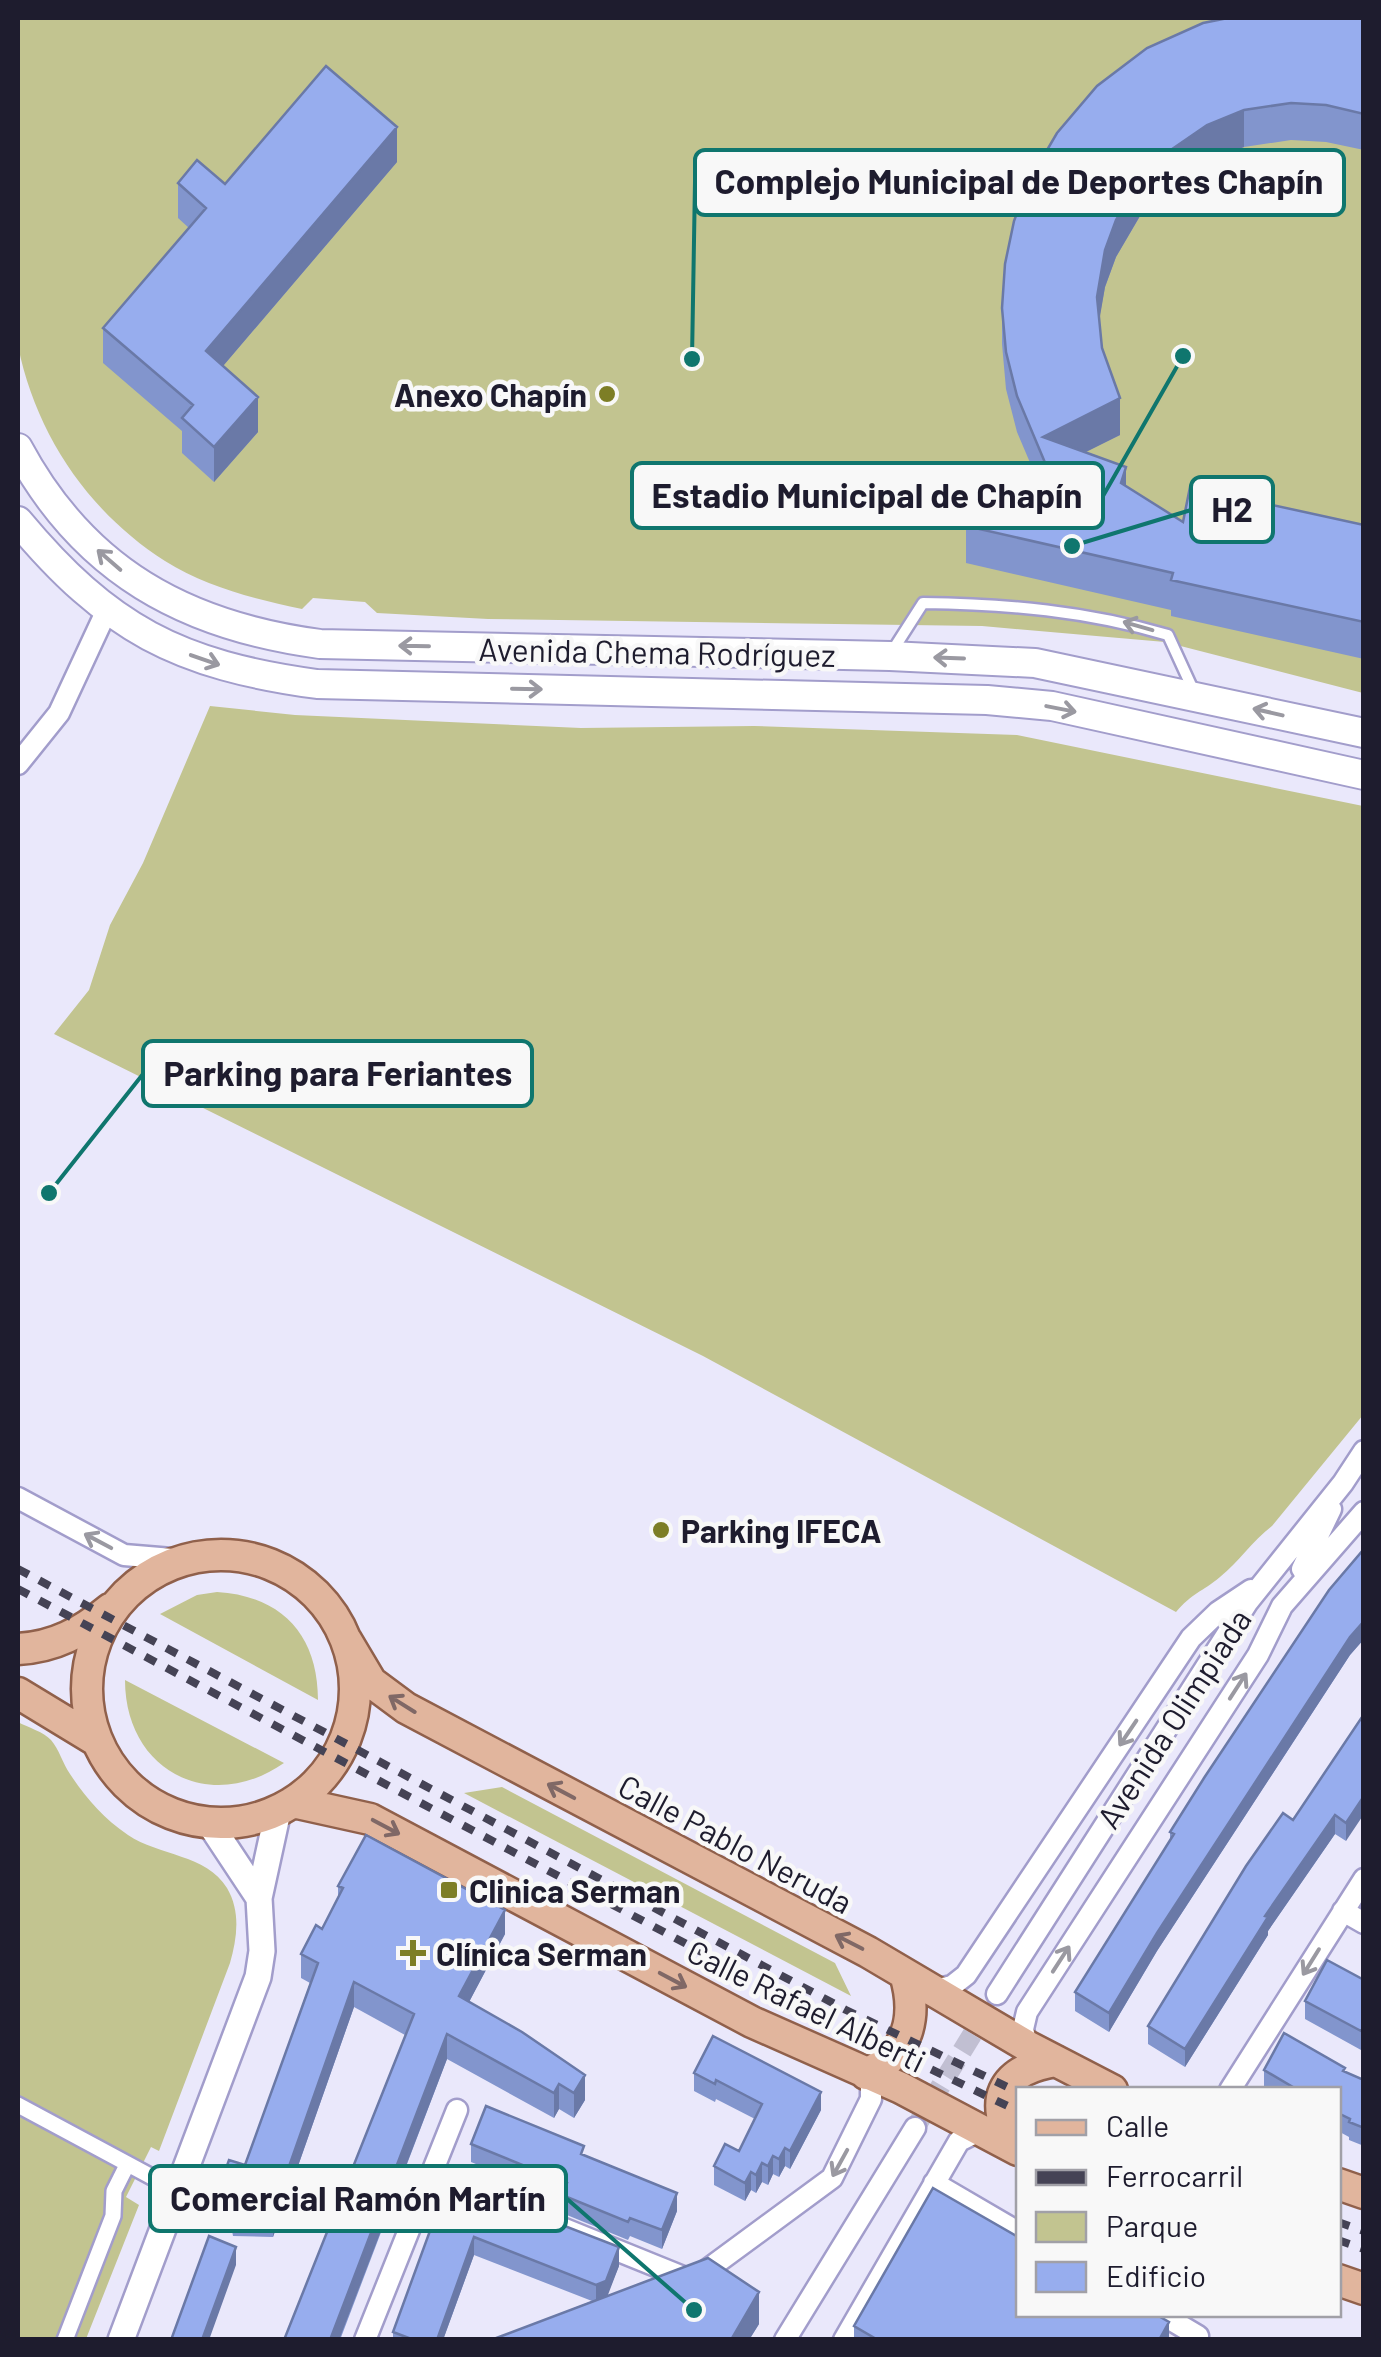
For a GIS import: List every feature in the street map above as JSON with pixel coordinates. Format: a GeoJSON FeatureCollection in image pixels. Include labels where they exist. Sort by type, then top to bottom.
{"type":"FeatureCollection","features":[{"type":"Feature","properties":{"kind":"main road","name":"Avenida Chema Rodríguez"},"geometry":{"type":"LineString","coordinates":[[18,448],[35,480],[68,523],[114,566],[166,600],[220,624],[273,638],[320,644],[890,656],[1035,663],[1364,733]]}},
{"type":"Feature","properties":{"kind":"main road","name":"Avenida Chema Rodríguez"},"geometry":{"type":"LineString","coordinates":[[18,521],[51,561],[106,612],[150,638],[200,660],[259,676],[298,682],[987,700],[1052,706],[1364,775]]}},
{"type":"Feature","properties":{"kind":"main road"},"geometry":{"type":"LineString","coordinates":[[18,1649],[52,1644],[83,1631],[147,1577],[184,1560],[240,1556],[273,1566],[315,1593],[346,1640],[355,1682],[351,1724],[334,1762],[306,1794],[286,1807],[246,1822],[210,1824],[174,1816],[142,1798],[116,1772],[97,1741],[88,1706],[88,1670],[98,1635],[116,1604]]}},
{"type":"Feature","properties":{"kind":"main road","name":"Calle Pablo Neruda"},"geometry":{"type":"LineString","coordinates":[[346,1640],[370,1682],[406,1708],[905,1974],[1027,2046],[1106,2087]]}},
{"type":"Feature","properties":{"kind":"main road"},"geometry":{"type":"LineString","coordinates":[[18,1694],[97,1741]]}},
{"type":"Feature","properties":{"kind":"main road","name":"Calle Rafael Alberti"},"geometry":{"type":"LineString","coordinates":[[286,1807],[342,1810],[370,1819],[752,2022],[901,2088],[1016,2149]]}},
{"type":"Feature","properties":{"kind":"main road"},"geometry":{"type":"LineString","coordinates":[[866,2074],[895,2054],[905,2036],[912,1998],[905,1974]]}},
{"type":"Feature","properties":{"kind":"main road"},"geometry":{"type":"LineString","coordinates":[[1016,2147],[1004,2128],[1000,2112],[1004,2093],[1015,2076],[1032,2065],[1056,2061]]}},
{"type":"Feature","properties":{"kind":"street"},"geometry":{"type":"LineString","coordinates":[[18,764],[58,713],[106,612]]}},
{"type":"Feature","properties":{"kind":"street","name":"Avenida Olimpiada"},"geometry":{"type":"LineString","coordinates":[[997,1994],[1260,1584],[1364,1452]]}},
{"type":"Feature","properties":{"kind":"street"},"geometry":{"type":"LineString","coordinates":[[1027,2046],[1023,2029],[1027,2012],[1258,1655],[1343,1483]]}},
{"type":"Feature","properties":{"kind":"street"},"geometry":{"type":"LineString","coordinates":[[18,1498],[124,1555],[184,1560]]}},
{"type":"Feature","properties":{"kind":"street"},"geometry":{"type":"LineString","coordinates":[[1282,1606],[1364,1512]]}},
{"type":"Feature","properties":{"kind":"street"},"geometry":{"type":"LineString","coordinates":[[934,1990],[952,1986],[966,1975],[1191,1638],[1218,1612],[1260,1584]]}},
{"type":"Feature","properties":{"kind":"street"},"geometry":{"type":"LineString","coordinates":[[121,2340],[258,1977],[262,1938],[259,1898],[286,1807]]}},
{"type":"Feature","properties":{"kind":"street"},"geometry":{"type":"LineString","coordinates":[[210,1824],[259,1898]]}},
{"type":"Feature","properties":{"kind":"street"},"geometry":{"type":"LineString","coordinates":[[1232,2087],[1364,1880]]}},
{"type":"Feature","properties":{"kind":"street"},"geometry":{"type":"LineString","coordinates":[[1343,1911],[1364,1924]]}},
{"type":"Feature","properties":{"kind":"street"},"geometry":{"type":"LineString","coordinates":[[658,2294],[693,2280],[832,2178],[871,2099],[872,2086],[866,2074]]}},
{"type":"Feature","properties":{"kind":"street"},"geometry":{"type":"LineString","coordinates":[[18,2106],[178,2191]]}},
{"type":"Feature","properties":{"kind":"street"},"geometry":{"type":"LineString","coordinates":[[365,2340],[457,2110]]}},
{"type":"Feature","properties":{"kind":"street"},"geometry":{"type":"LineString","coordinates":[[785,2340],[915,2128]]}},
{"type":"Feature","properties":{"kind":"street"},"geometry":{"type":"LineString","coordinates":[[844,2340],[959,2140],[981,2130]]}},
{"type":"Feature","properties":{"kind":"street"},"geometry":{"type":"LineString","coordinates":[[65,2340],[113,2216],[114,2191],[127,2164]]}},
{"type":"Feature","properties":{"kind":"street"},"geometry":{"type":"LineString","coordinates":[[431,2175],[693,2280]]}},
{"type":"Feature","properties":{"kind":"street"},"geometry":{"type":"LineString","coordinates":[[934,2184],[1016,2231]]}},
{"type":"Feature","properties":{"kind":"street"},"geometry":{"type":"LineString","coordinates":[[1167,2317],[1198,2336],[1196,2340]]}},
{"type":"Feature","properties":{"kind":"lane"},"geometry":{"type":"LineString","coordinates":[[890,656],[923,603],[1036,607],[1117,620],[1168,635],[1196,695]]}},
{"type":"Feature","properties":{"kind":"green space"},"geometry":{"type":"Polygon","coordinates":[[[18,18],[1363,18],[1363,693],[1165,642],[982,626],[488,619],[377,613],[365,602],[313,598],[302,609],[231,591],[181,570],[137,541],[89,495],[52,440],[26,378],[18,346],[18,18]]]}},
{"type":"Feature","properties":{"kind":"green space"},"geometry":{"type":"Polygon","coordinates":[[[210,706],[295,715],[581,728],[754,726],[1017,735],[1363,806],[1363,1415],[1272,1526],[1227,1571],[1176,1612],[703,1356],[54,1034],[89,990],[110,925],[143,863],[210,706]]]}},
{"type":"Feature","properties":{"kind":"green space"},"geometry":{"type":"Polygon","coordinates":[[[217,1592],[260,1601],[292,1623],[311,1656],[318,1700],[160,1614],[197,1595],[217,1592]]]}},
{"type":"Feature","properties":{"kind":"green space"},"geometry":{"type":"Polygon","coordinates":[[[125,1680],[284,1763],[256,1778],[228,1785],[201,1783],[176,1775],[156,1760],[139,1738],[129,1712],[125,1680]]]}},
{"type":"Feature","properties":{"kind":"green space"},"geometry":{"type":"Polygon","coordinates":[[[18,1722],[51,1740],[82,1791],[119,1828],[140,1842],[195,1862],[218,1877],[227,1888],[236,1916],[230,1963],[159,2151],[151,2147],[126,2197],[139,2205],[86,2339],[18,2339],[18,1722]]]}},
{"type":"Feature","properties":{"kind":"green space"},"geometry":{"type":"Polygon","coordinates":[[[502,1787],[835,1963],[851,1996],[464,1793],[502,1787]]]}},
{"type":"Feature","properties":{"kind":"building"},"geometry":{"type":"Polygon","coordinates":[[[1228,18],[1364,18],[1364,114],[1326,105],[1291,103],[1244,110],[1207,125],[1165,154],[1140,180],[1116,220],[1105,250],[1097,297],[1102,348],[1120,398],[1043,437],[1126,467],[1121,483],[1183,522],[1190,487],[1364,525],[1364,622],[1171,580],[1173,573],[966,526],[997,490],[1046,465],[1017,396],[1006,352],[1002,308],[1005,264],[1014,221],[1030,179],[1057,133],[1097,86],[1147,48],[1203,23],[1228,18]]]}},
{"type":"Feature","properties":{"kind":"building"},"geometry":{"type":"Polygon","coordinates":[[[326,66],[397,127],[206,351],[258,397],[214,447],[182,418],[193,405],[103,328],[206,208],[178,183],[197,160],[225,184],[326,66]]]}},
{"type":"Feature","properties":{"kind":"building"},"geometry":{"type":"Polygon","coordinates":[[[1364,1549],[1364,1621],[1157,1933],[1109,2013],[1075,1992],[1174,1834],[1170,1832],[1204,1778],[1329,1590],[1364,1549]]]}},
{"type":"Feature","properties":{"kind":"building"},"geometry":{"type":"Polygon","coordinates":[[[1364,1714],[1364,1796],[1346,1823],[1335,1815],[1265,1916],[1268,1917],[1185,2049],[1148,2026],[1246,1866],[1283,1813],[1293,1820],[1364,1714]]]}},
{"type":"Feature","properties":{"kind":"building"},"geometry":{"type":"Polygon","coordinates":[[[366,1835],[505,1910],[459,1996],[585,2075],[574,2093],[559,2084],[554,2093],[447,2034],[330,2340],[284,2340],[414,2014],[354,1982],[273,2212],[233,2211],[229,2189],[220,2185],[229,2160],[245,2165],[318,1963],[301,1954],[316,1925],[322,1929],[343,1888],[338,1886],[366,1835]]]}},
{"type":"Feature","properties":{"kind":"building"},"geometry":{"type":"Polygon","coordinates":[[[1327,1960],[1364,1980],[1361,2031],[1305,2001],[1327,1960]]]}},
{"type":"Feature","properties":{"kind":"building"},"geometry":{"type":"Polygon","coordinates":[[[1284,2033],[1345,2068],[1343,2071],[1364,2080],[1364,2128],[1341,2114],[1341,2087],[1293,2087],[1264,2070],[1284,2033]]]}},
{"type":"Feature","properties":{"kind":"building"},"geometry":{"type":"Polygon","coordinates":[[[713,2036],[821,2092],[790,2151],[785,2148],[779,2159],[773,2156],[768,2166],[762,2163],[756,2175],[751,2172],[745,2183],[714,2166],[725,2144],[739,2151],[762,2104],[694,2073],[713,2036]]]}},
{"type":"Feature","properties":{"kind":"building"},"geometry":{"type":"Polygon","coordinates":[[[486,2106],[584,2146],[581,2154],[677,2193],[662,2230],[630,2218],[628,2222],[562,2195],[567,2183],[471,2144],[486,2106]]]}},
{"type":"Feature","properties":{"kind":"building"},"geometry":{"type":"Polygon","coordinates":[[[446,2187],[619,2247],[606,2281],[596,2285],[474,2237],[437,2340],[414,2340],[393,2332],[446,2187]]]}},
{"type":"Feature","properties":{"kind":"building"},"geometry":{"type":"Polygon","coordinates":[[[933,2188],[1016,2236],[1016,2317],[1160,2317],[1169,2322],[1159,2340],[878,2340],[854,2326],[933,2188]]]}},
{"type":"Feature","properties":{"kind":"building"},"geometry":{"type":"Polygon","coordinates":[[[209,2236],[236,2247],[202,2340],[171,2340],[209,2236]]]}},
{"type":"Feature","properties":{"kind":"building"},"geometry":{"type":"Polygon","coordinates":[[[708,2258],[759,2292],[731,2340],[491,2340],[708,2258]]]}},
{"type":"Feature","properties":{"kind":"tunnel"},"geometry":{"type":"LineString","coordinates":[[915,2128],[997,1994]]}},
{"type":"Feature","properties":{"kind":"railway"},"geometry":{"type":"LineString","coordinates":[[18,1569],[846,2010],[1016,2091]]}},
{"type":"Feature","properties":{"kind":"railway"},"geometry":{"type":"LineString","coordinates":[[18,1589],[839,2025],[1016,2110]]}},
{"type":"Feature","properties":{"kind":"railway"},"geometry":{"type":"LineString","coordinates":[[1341,2223],[1364,2231]]}},
{"type":"Feature","properties":{"kind":"railway"},"geometry":{"type":"LineString","coordinates":[[1341,2241],[1364,2249]]}},
{"type":"Feature","properties":{"kind":"place","name":"Estadio Municipal de Chapín"},"geometry":{"type":"Point","coordinates":[1183,356]}},
{"type":"Feature","properties":{"kind":"place","name":"Complejo Municipal de Deportes Chapín"},"geometry":{"type":"Point","coordinates":[692,359]}},
{"type":"Feature","properties":{"kind":"place","name":"Anexo Chapín"},"geometry":{"type":"Point","coordinates":[607,394]}},
{"type":"Feature","properties":{"kind":"place","name":"H2"},"geometry":{"type":"Point","coordinates":[1072,546]}},
{"type":"Feature","properties":{"kind":"place","name":"Parking para Feriantes"},"geometry":{"type":"Point","coordinates":[49,1193]}},
{"type":"Feature","properties":{"kind":"place","name":"Parking IFECA"},"geometry":{"type":"Point","coordinates":[661,1530]}},
{"type":"Feature","properties":{"kind":"place","name":"Clinica Serman"},"geometry":{"type":"Point","coordinates":[449,1890]}},
{"type":"Feature","properties":{"kind":"place","name":"Clínica Serman"},"geometry":{"type":"Point","coordinates":[413,1953]}},
{"type":"Feature","properties":{"kind":"place","name":"Comercial Ramón Martín"},"geometry":{"type":"Point","coordinates":[694,2310]}}]}
